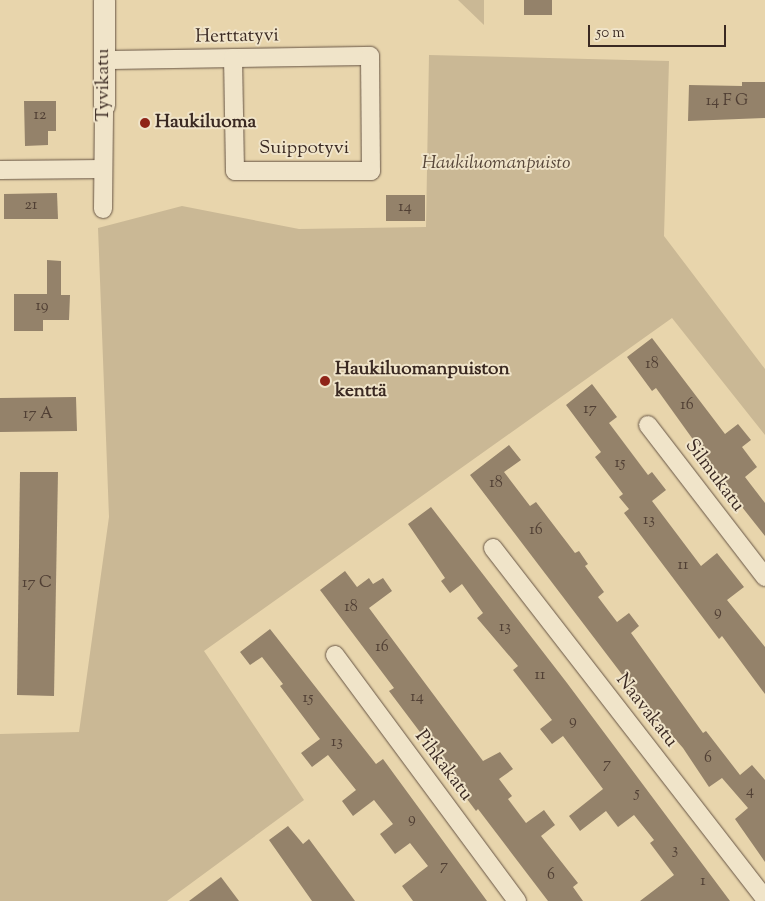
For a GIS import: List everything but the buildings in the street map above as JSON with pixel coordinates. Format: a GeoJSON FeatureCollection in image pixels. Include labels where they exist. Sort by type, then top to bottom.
{"type":"FeatureCollection","features":[{"type":"Feature","properties":{"kind":"street","name":"Tyvikatu"},"geometry":{"type":"LineString","coordinates":[[103,209],[104,0]]}},
{"type":"Feature","properties":{"kind":"street","name":"Herttatyvi"},"geometry":{"type":"LineString","coordinates":[[104,60],[370,56]]}},
{"type":"Feature","properties":{"kind":"street","name":"Suippotyvi"},"geometry":{"type":"LineString","coordinates":[[233,58],[235,171],[372,170],[370,56]]}},
{"type":"Feature","properties":{"kind":"street"},"geometry":{"type":"LineString","coordinates":[[0,170],[103,169]]}},
{"type":"Feature","properties":{"kind":"street","name":"Silmukatu"},"geometry":{"type":"LineString","coordinates":[[648,425],[765,577]]}},
{"type":"Feature","properties":{"kind":"street","name":"Naavakatu"},"geometry":{"type":"LineString","coordinates":[[493,548],[765,899]]}},
{"type":"Feature","properties":{"kind":"street","name":"Pihkakatu"},"geometry":{"type":"LineString","coordinates":[[335,655],[517,901]]}},
{"type":"Feature","properties":{"kind":"green space"},"geometry":{"type":"Polygon","coordinates":[[[458,0],[484,0],[484,25],[458,0]]]}},
{"type":"Feature","properties":{"kind":"green space","name":"Haukiluomanpuisto"},"geometry":{"type":"Polygon","coordinates":[[[429,55],[669,61],[664,236],[765,369],[765,435],[672,318],[204,651],[304,800],[167,901],[0,901],[0,734],[79,732],[109,517],[98,228],[182,206],[299,229],[426,227],[429,55]]]}},
{"type":"Feature","properties":{"kind":"place","name":"Haukiluoma"},"geometry":{"type":"Point","coordinates":[145,123]}},
{"type":"Feature","properties":{"kind":"place","name":"Haukiluomanpuiston kenttä"},"geometry":{"type":"Point","coordinates":[325,381]}}]}
